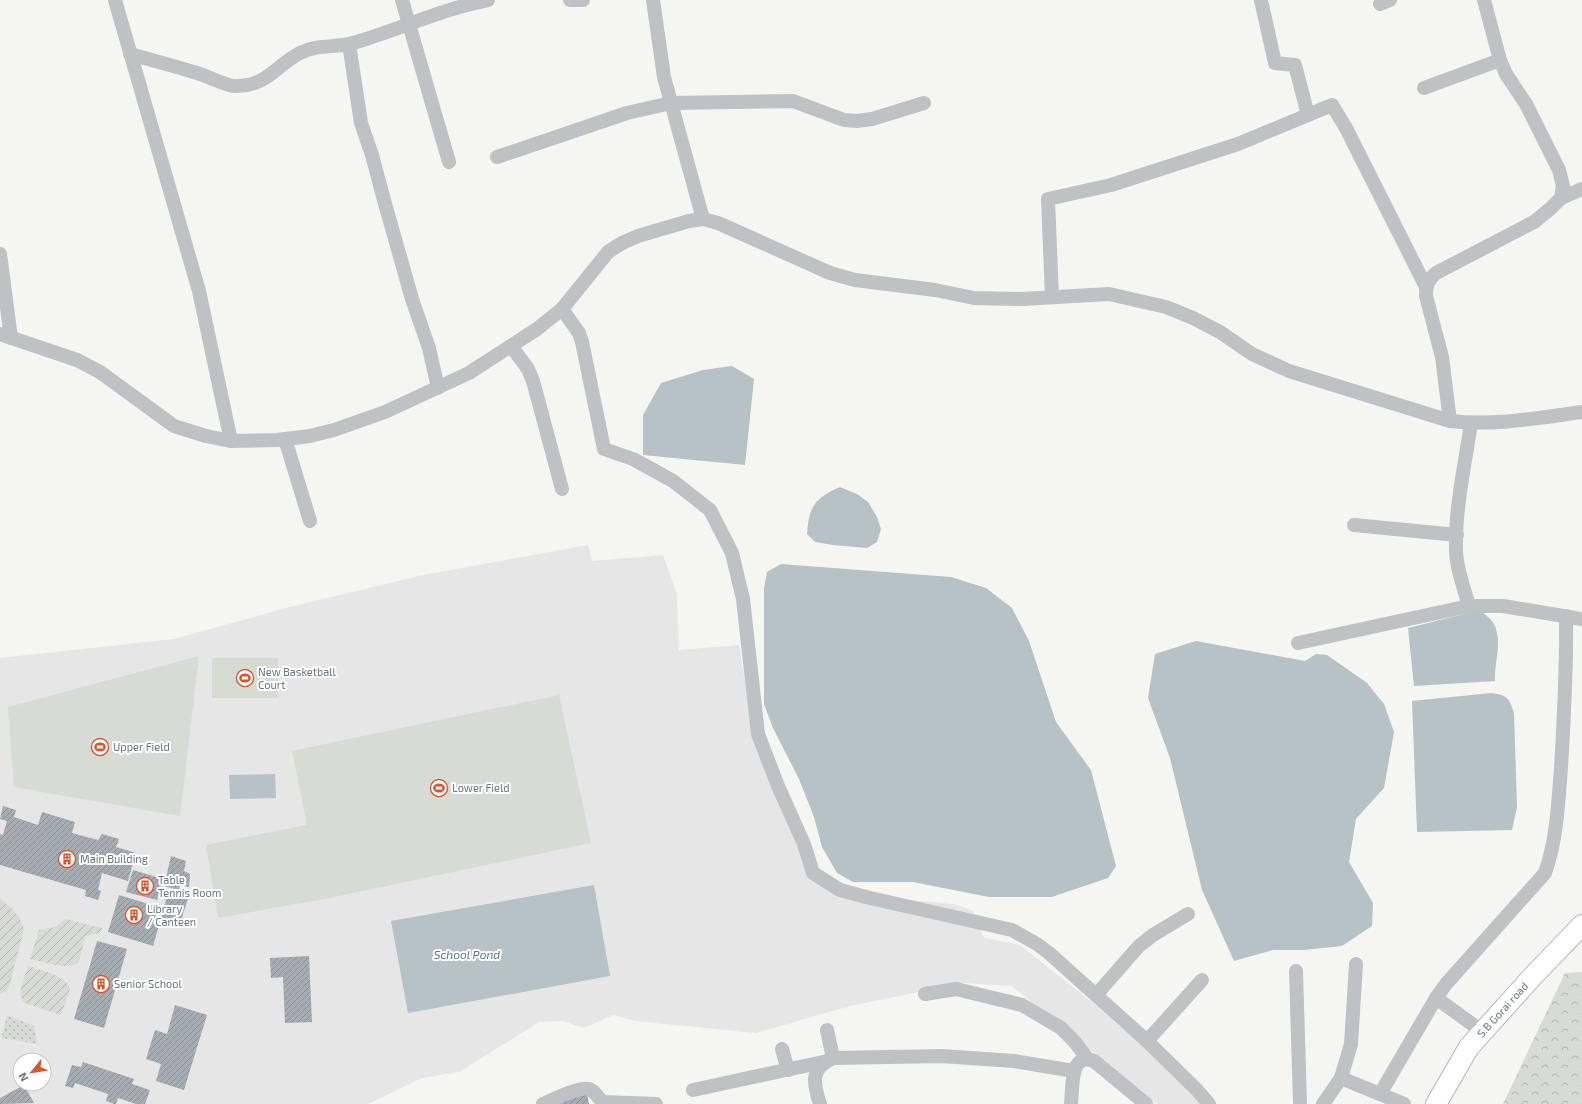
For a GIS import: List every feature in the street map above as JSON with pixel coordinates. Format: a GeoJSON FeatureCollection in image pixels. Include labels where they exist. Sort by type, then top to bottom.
{"type":"FeatureCollection","features":[{"type":"Feature","properties":{"kind":"street"},"geometry":{"type":"LineString","coordinates":[[115,0],[167,175],[199,291],[231,441]]}},
{"type":"Feature","properties":{"kind":"street"},"geometry":{"type":"LineString","coordinates":[[402,0],[449,162]]}},
{"type":"Feature","properties":{"kind":"street"},"geometry":{"type":"LineString","coordinates":[[130,54],[197,72],[233,86],[249,84],[260,81],[300,53],[316,47],[349,44],[466,4],[488,0]]}},
{"type":"Feature","properties":{"kind":"street"},"geometry":{"type":"LineString","coordinates":[[570,0],[584,0]]}},
{"type":"Feature","properties":{"kind":"street"},"geometry":{"type":"LineString","coordinates":[[653,0],[664,77],[703,219]]}},
{"type":"Feature","properties":{"kind":"street"},"geometry":{"type":"LineString","coordinates":[[1261,0],[1275,63],[1295,66],[1308,115]]}},
{"type":"Feature","properties":{"kind":"street"},"geometry":{"type":"LineString","coordinates":[[1484,0],[1500,60],[1506,74],[1526,104],[1559,170],[1563,186],[1561,198]]}},
{"type":"Feature","properties":{"kind":"street"},"geometry":{"type":"LineString","coordinates":[[349,44],[361,123],[372,155],[412,299],[429,348],[438,388]]}},
{"type":"Feature","properties":{"kind":"street"},"geometry":{"type":"LineString","coordinates":[[1424,88],[1500,60]]}},
{"type":"Feature","properties":{"kind":"street"},"geometry":{"type":"LineString","coordinates":[[497,157],[613,118],[672,103],[793,101],[844,120],[857,121],[872,119],[924,103]]}},
{"type":"Feature","properties":{"kind":"street"},"geometry":{"type":"LineString","coordinates":[[1052,297],[1048,199],[1111,185],[1238,144],[1332,105],[1346,128],[1426,287]]}},
{"type":"Feature","properties":{"kind":"street"},"geometry":{"type":"LineString","coordinates":[[1450,421],[1442,357],[1426,296],[1426,287],[1429,279],[1436,273],[1534,222],[1561,198],[1582,189]]}},
{"type":"Feature","properties":{"kind":"street"},"geometry":{"type":"LineString","coordinates":[[0,254],[6,336],[77,360],[100,372],[174,426],[206,436],[231,441],[285,439],[310,436],[334,430],[385,412],[438,388],[469,373],[537,329],[562,309],[608,252],[638,236],[689,221],[703,219],[718,223],[830,273],[855,280],[935,290],[974,298],[1022,299],[1109,294],[1166,307],[1193,318],[1220,332],[1252,354],[1289,371],[1450,421],[1471,423],[1545,418],[1582,412]]}},
{"type":"Feature","properties":{"kind":"street"},"geometry":{"type":"LineString","coordinates":[[562,309],[579,333],[582,342],[604,449],[633,459],[673,481],[710,510],[732,553],[743,599],[758,734],[778,786],[804,844],[813,873],[840,890],[1012,930],[1037,944],[1049,952],[1147,1041],[1197,1090],[1209,1104]]}},
{"type":"Feature","properties":{"kind":"street"},"geometry":{"type":"LineString","coordinates":[[511,346],[528,368],[533,381],[562,489]]}},
{"type":"Feature","properties":{"kind":"street"},"geometry":{"type":"LineString","coordinates":[[1469,606],[1457,564],[1456,549],[1457,512],[1471,423]]}},
{"type":"Feature","properties":{"kind":"street"},"geometry":{"type":"LineString","coordinates":[[285,439],[310,521]]}},
{"type":"Feature","properties":{"kind":"street"},"geometry":{"type":"LineString","coordinates":[[1354,525],[1457,535]]}},
{"type":"Feature","properties":{"kind":"street"},"geometry":{"type":"LineString","coordinates":[[1298,643],[1469,606],[1503,606],[1582,619]]}},
{"type":"Feature","properties":{"kind":"street"},"geometry":{"type":"LineString","coordinates":[[1380,1094],[1436,998],[1446,984],[1545,873],[1551,857],[1556,825],[1567,670],[1566,616]]}},
{"type":"Feature","properties":{"kind":"street"},"geometry":{"type":"LineString","coordinates":[[1096,995],[1140,946],[1153,935],[1188,914]]}},
{"type":"Feature","properties":{"kind":"street","name":"S.B Gorai road"},"geometry":{"type":"LineString","coordinates":[[1436,1104],[1469,1047],[1533,976],[1582,925]]}},
{"type":"Feature","properties":{"kind":"street"},"geometry":{"type":"LineString","coordinates":[[1323,1104],[1341,1078],[1351,1044],[1356,964]]}},
{"type":"Feature","properties":{"kind":"street"},"geometry":{"type":"LineString","coordinates":[[1296,971],[1300,1104]]}},
{"type":"Feature","properties":{"kind":"street"},"geometry":{"type":"LineString","coordinates":[[1147,1041],[1202,980]]}},
{"type":"Feature","properties":{"kind":"street"},"geometry":{"type":"LineString","coordinates":[[925,994],[956,990],[1022,1005],[1061,1028],[1074,1041],[1087,1058],[1094,1061],[1146,1104]]}},
{"type":"Feature","properties":{"kind":"street"},"geometry":{"type":"LineString","coordinates":[[1436,998],[1482,1032]]}},
{"type":"Feature","properties":{"kind":"street"},"geometry":{"type":"LineString","coordinates":[[820,1104],[814,1081],[816,1072],[828,1060],[827,1030]]}},
{"type":"Feature","properties":{"kind":"street"},"geometry":{"type":"LineString","coordinates":[[782,1049],[788,1070]]}},
{"type":"Feature","properties":{"kind":"street"},"geometry":{"type":"LineString","coordinates":[[693,1090],[828,1060],[942,1056],[1014,1061],[1074,1071]]}},
{"type":"Feature","properties":{"kind":"street"},"geometry":{"type":"LineString","coordinates":[[1071,1104],[1074,1071],[1077,1064],[1081,1060],[1087,1058]]}},
{"type":"Feature","properties":{"kind":"street"},"geometry":{"type":"LineString","coordinates":[[1341,1078],[1404,1104]]}},
{"type":"Feature","properties":{"kind":"street"},"geometry":{"type":"LineString","coordinates":[[543,1104],[581,1089],[588,1088],[593,1091],[603,1102],[656,1104]]}},
{"type":"Feature","properties":{"kind":"shaded area"},"geometry":{"type":"Polygon","coordinates":[[[588,545],[592,561],[663,555],[677,594],[679,650],[739,645],[744,677],[759,744],[792,821],[828,887],[909,900],[954,904],[973,911],[984,938],[1020,945],[1093,1003],[1196,1093],[1205,1104],[1157,1104],[1012,986],[963,983],[850,1006],[756,1033],[636,1021],[613,1015],[584,1028],[563,1021],[539,1022],[459,1072],[422,1078],[368,1104],[0,1104],[0,658],[174,639],[290,607],[423,575],[588,545]]]}},
{"type":"Feature","properties":{"kind":"green space","name":"Upper Field"},"geometry":{"type":"Polygon","coordinates":[[[199,656],[180,816],[14,787],[8,707],[199,656]]]}},
{"type":"Feature","properties":{"kind":"green space","name":"New Basketball Court"},"geometry":{"type":"Polygon","coordinates":[[[212,658],[278,658],[278,698],[212,698],[212,658]]]}},
{"type":"Feature","properties":{"kind":"green space","name":"Lower Field"},"geometry":{"type":"Polygon","coordinates":[[[559,695],[591,843],[324,899],[218,918],[206,845],[307,825],[292,751],[559,695]]]}},
{"type":"Feature","properties":{"kind":"green space"},"geometry":{"type":"Polygon","coordinates":[[[0,899],[15,912],[21,920],[24,929],[9,988],[7,991],[0,994],[0,899]]]}},
{"type":"Feature","properties":{"kind":"green space"},"geometry":{"type":"Polygon","coordinates":[[[65,919],[102,928],[100,933],[85,936],[80,958],[77,963],[73,965],[61,966],[30,959],[39,930],[56,927],[65,919]]]}},
{"type":"Feature","properties":{"kind":"green space"},"geometry":{"type":"Polygon","coordinates":[[[28,966],[58,976],[67,984],[70,989],[61,1015],[25,1003],[22,1000],[21,991],[28,966]]]}},
{"type":"Feature","properties":{"kind":"green space"},"geometry":{"type":"Polygon","coordinates":[[[1582,972],[1582,1104],[1503,1104],[1565,973],[1582,972]]]}},
{"type":"Feature","properties":{"kind":"green space"},"geometry":{"type":"Polygon","coordinates":[[[7,1015],[34,1026],[37,1044],[1,1038],[7,1015]]]}},
{"type":"Feature","properties":{"kind":"water"},"geometry":{"type":"Polygon","coordinates":[[[732,366],[754,379],[745,465],[643,455],[643,415],[661,383],[703,370],[732,366]]]}},
{"type":"Feature","properties":{"kind":"water"},"geometry":{"type":"Polygon","coordinates":[[[840,487],[857,494],[868,502],[877,517],[881,529],[877,542],[867,548],[815,542],[807,534],[809,516],[815,504],[819,499],[840,487]]]}},
{"type":"Feature","properties":{"kind":"water"},"geometry":{"type":"Polygon","coordinates":[[[781,564],[951,577],[986,588],[1012,608],[1029,641],[1056,722],[1091,770],[1116,866],[1108,878],[1052,897],[989,897],[913,882],[853,882],[837,873],[822,847],[814,817],[799,779],[773,728],[764,704],[764,588],[767,572],[781,564]]]}},
{"type":"Feature","properties":{"kind":"water"},"geometry":{"type":"Polygon","coordinates":[[[1480,610],[1492,620],[1497,631],[1498,645],[1495,681],[1414,686],[1408,628],[1480,610]]]}},
{"type":"Feature","properties":{"kind":"water"},"geometry":{"type":"Polygon","coordinates":[[[1196,641],[1305,661],[1316,654],[1327,655],[1367,683],[1384,704],[1394,732],[1384,788],[1356,819],[1349,862],[1373,903],[1372,926],[1342,946],[1304,950],[1273,950],[1234,961],[1202,890],[1170,758],[1148,698],[1155,654],[1196,641]]]}},
{"type":"Feature","properties":{"kind":"water"},"geometry":{"type":"Polygon","coordinates":[[[1491,693],[1507,698],[1514,713],[1517,807],[1512,830],[1417,832],[1412,701],[1491,693]]]}},
{"type":"Feature","properties":{"kind":"water"},"geometry":{"type":"Polygon","coordinates":[[[275,774],[276,798],[230,799],[229,775],[275,774]]]}},
{"type":"Feature","properties":{"kind":"water","name":"School Pond"},"geometry":{"type":"Polygon","coordinates":[[[594,885],[610,976],[408,1013],[391,921],[594,885]]]}},
{"type":"Feature","properties":{"kind":"building","name":"Main Building"},"geometry":{"type":"Polygon","coordinates":[[[3,806],[16,810],[14,817],[38,825],[42,812],[75,822],[72,833],[98,840],[102,834],[119,839],[116,847],[136,853],[128,881],[102,873],[98,890],[101,891],[98,900],[85,896],[86,890],[0,865],[0,834],[3,835],[7,821],[0,819],[3,806]]]}},
{"type":"Feature","properties":{"kind":"building"},"geometry":{"type":"Polygon","coordinates":[[[171,856],[186,861],[184,871],[190,874],[189,887],[180,885],[179,890],[164,886],[171,856]]]}},
{"type":"Feature","properties":{"kind":"building","name":"Table Tennis Room"},"geometry":{"type":"Polygon","coordinates":[[[133,870],[163,879],[157,900],[126,892],[133,870]]]}},
{"type":"Feature","properties":{"kind":"building"},"geometry":{"type":"Polygon","coordinates":[[[169,890],[189,895],[179,927],[160,921],[169,890]]]}},
{"type":"Feature","properties":{"kind":"building","name":"Library / Canteen"},"geometry":{"type":"Polygon","coordinates":[[[119,895],[158,907],[153,923],[159,925],[153,946],[108,932],[119,895]]]}},
{"type":"Feature","properties":{"kind":"building","name":"Senior School"},"geometry":{"type":"Polygon","coordinates":[[[97,941],[127,949],[104,1028],[74,1019],[97,941]]]}},
{"type":"Feature","properties":{"kind":"building"},"geometry":{"type":"Polygon","coordinates":[[[309,956],[312,1022],[285,1023],[283,977],[271,978],[270,958],[309,956]]]}},
{"type":"Feature","properties":{"kind":"building"},"geometry":{"type":"Polygon","coordinates":[[[175,1005],[207,1015],[184,1090],[156,1081],[161,1064],[146,1059],[155,1030],[167,1034],[175,1005]]]}},
{"type":"Feature","properties":{"kind":"building"},"geometry":{"type":"Polygon","coordinates":[[[83,1062],[134,1079],[132,1084],[150,1090],[145,1104],[136,1104],[118,1098],[116,1104],[114,1104],[106,1101],[108,1094],[75,1083],[73,1088],[65,1086],[72,1065],[81,1067],[83,1062]]]}},
{"type":"Feature","properties":{"kind":"building"},"geometry":{"type":"Polygon","coordinates":[[[12,1092],[28,1092],[34,1103],[0,1104],[0,1098],[12,1092]]]}},
{"type":"Feature","properties":{"kind":"building"},"geometry":{"type":"Polygon","coordinates":[[[587,1094],[589,1104],[553,1104],[587,1094]]]}},
{"type":"Feature","properties":{"kind":"place","name":"New Basketball Court"},"geometry":{"type":"Point","coordinates":[245,678]}},
{"type":"Feature","properties":{"kind":"place","name":"Upper Field"},"geometry":{"type":"Point","coordinates":[100,747]}},
{"type":"Feature","properties":{"kind":"place","name":"Lower Field"},"geometry":{"type":"Point","coordinates":[439,788]}},
{"type":"Feature","properties":{"kind":"place","name":"Main Building"},"geometry":{"type":"Point","coordinates":[67,859]}},
{"type":"Feature","properties":{"kind":"place","name":"Table Tennis Room"},"geometry":{"type":"Point","coordinates":[145,886]}},
{"type":"Feature","properties":{"kind":"place","name":"Library / Canteen"},"geometry":{"type":"Point","coordinates":[134,915]}},
{"type":"Feature","properties":{"kind":"place","name":"Senior School"},"geometry":{"type":"Point","coordinates":[101,984]}}]}
